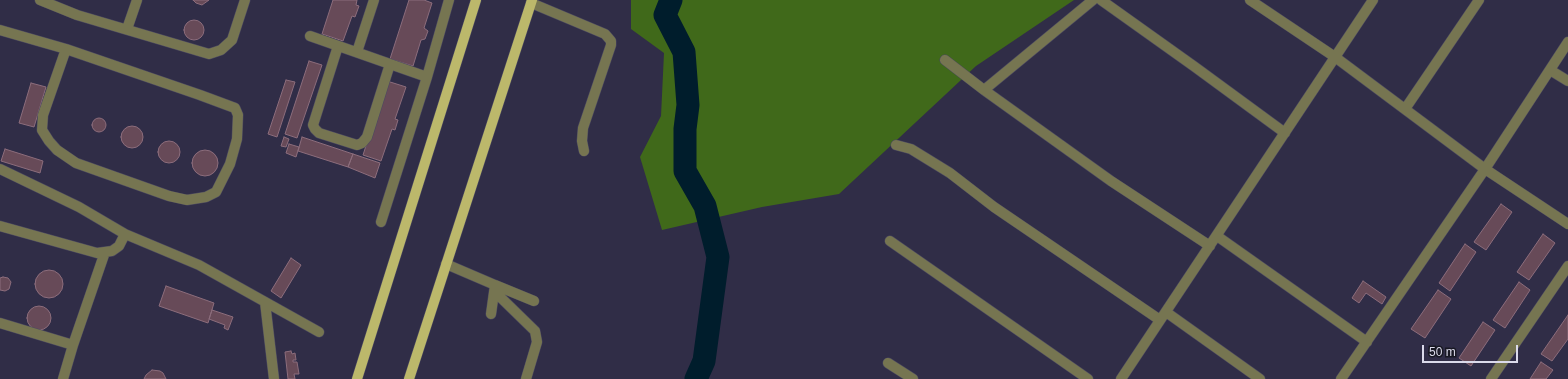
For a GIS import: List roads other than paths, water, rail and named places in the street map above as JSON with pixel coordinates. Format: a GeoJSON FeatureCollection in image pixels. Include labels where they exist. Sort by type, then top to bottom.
{"type":"FeatureCollection","features":[{"type":"Feature","properties":{"kind":"main road"},"geometry":{"type":"LineString","coordinates":[[357,379],[476,0]]}},
{"type":"Feature","properties":{"kind":"main road"},"geometry":{"type":"LineString","coordinates":[[409,379],[532,2]]}},
{"type":"Feature","properties":{"kind":"street"},"geometry":{"type":"LineString","coordinates":[[40,0],[77,15],[208,54],[221,50],[232,40],[245,0]]}},
{"type":"Feature","properties":{"kind":"street"},"geometry":{"type":"LineString","coordinates":[[127,30],[137,0]]}},
{"type":"Feature","properties":{"kind":"street"},"geometry":{"type":"LineString","coordinates":[[356,52],[374,0]]}},
{"type":"Feature","properties":{"kind":"street"},"geometry":{"type":"LineString","coordinates":[[381,222],[427,77],[449,0]]}},
{"type":"Feature","properties":{"kind":"street"},"geometry":{"type":"LineString","coordinates":[[984,90],[1093,0]]}},
{"type":"Feature","properties":{"kind":"street"},"geometry":{"type":"LineString","coordinates":[[1101,0],[1285,133]]}},
{"type":"Feature","properties":{"kind":"street"},"geometry":{"type":"LineString","coordinates":[[1250,0],[1335,58],[1485,169],[1568,224]]}},
{"type":"Feature","properties":{"kind":"street"},"geometry":{"type":"LineString","coordinates":[[1121,379],[1373,0]]}},
{"type":"Feature","properties":{"kind":"street"},"geometry":{"type":"LineString","coordinates":[[1405,109],[1479,0]]}},
{"type":"Feature","properties":{"kind":"street"},"geometry":{"type":"LineString","coordinates":[[532,2],[605,34],[611,41],[611,45],[583,128],[582,141],[584,151]]}},
{"type":"Feature","properties":{"kind":"street"},"geometry":{"type":"LineString","coordinates":[[0,30],[66,49],[200,94],[235,108],[238,115],[236,139],[230,164],[216,192],[206,197],[187,200],[169,196],[76,163],[57,150],[42,130],[43,115],[66,49]]}},
{"type":"Feature","properties":{"kind":"street"},"geometry":{"type":"LineString","coordinates":[[310,36],[427,77]]}},
{"type":"Feature","properties":{"kind":"street"},"geometry":{"type":"LineString","coordinates":[[1341,379],[1485,169],[1568,42]]}},
{"type":"Feature","properties":{"kind":"street"},"geometry":{"type":"LineString","coordinates":[[338,46],[313,125],[319,133],[357,146],[362,143],[367,138],[390,64]]}},
{"type":"Feature","properties":{"kind":"street"},"geometry":{"type":"LineString","coordinates":[[945,60],[984,90],[1111,181],[1210,246]]}},
{"type":"Feature","properties":{"kind":"street"},"geometry":{"type":"LineString","coordinates":[[1550,70],[1568,81]]}},
{"type":"Feature","properties":{"kind":"street"},"geometry":{"type":"LineString","coordinates":[[896,144],[911,149],[950,173],[994,207],[1260,379]]}},
{"type":"Feature","properties":{"kind":"street"},"geometry":{"type":"LineString","coordinates":[[0,169],[79,208],[125,234],[200,265],[319,332]]}},
{"type":"Feature","properties":{"kind":"street"},"geometry":{"type":"LineString","coordinates":[[0,226],[97,253],[112,251],[120,246],[125,234]]}},
{"type":"Feature","properties":{"kind":"street"},"geometry":{"type":"LineString","coordinates":[[1216,236],[1367,342]]}},
{"type":"Feature","properties":{"kind":"street"},"geometry":{"type":"LineString","coordinates":[[890,241],[1088,379]]}},
{"type":"Feature","properties":{"kind":"street"},"geometry":{"type":"LineString","coordinates":[[63,379],[105,252]]}},
{"type":"Feature","properties":{"kind":"street"},"geometry":{"type":"LineString","coordinates":[[446,264],[495,288],[534,300]]}},
{"type":"Feature","properties":{"kind":"street"},"geometry":{"type":"LineString","coordinates":[[1491,379],[1568,266]]}},
{"type":"Feature","properties":{"kind":"street"},"geometry":{"type":"LineString","coordinates":[[491,314],[495,288]]}},
{"type":"Feature","properties":{"kind":"street"},"geometry":{"type":"LineString","coordinates":[[495,288],[535,331],[537,342],[526,379]]}},
{"type":"Feature","properties":{"kind":"street"},"geometry":{"type":"LineString","coordinates":[[265,302],[274,379]]}},
{"type":"Feature","properties":{"kind":"street"},"geometry":{"type":"LineString","coordinates":[[0,323],[73,346]]}},
{"type":"Feature","properties":{"kind":"street"},"geometry":{"type":"LineString","coordinates":[[888,363],[913,379]]}},
{"type":"Feature","properties":{"kind":"waterway"},"geometry":{"type":"LineString","coordinates":[[671,0],[665,15],[684,52],[688,105],[685,129],[685,171],[705,206],[718,257],[704,361],[696,379]]}}]}
